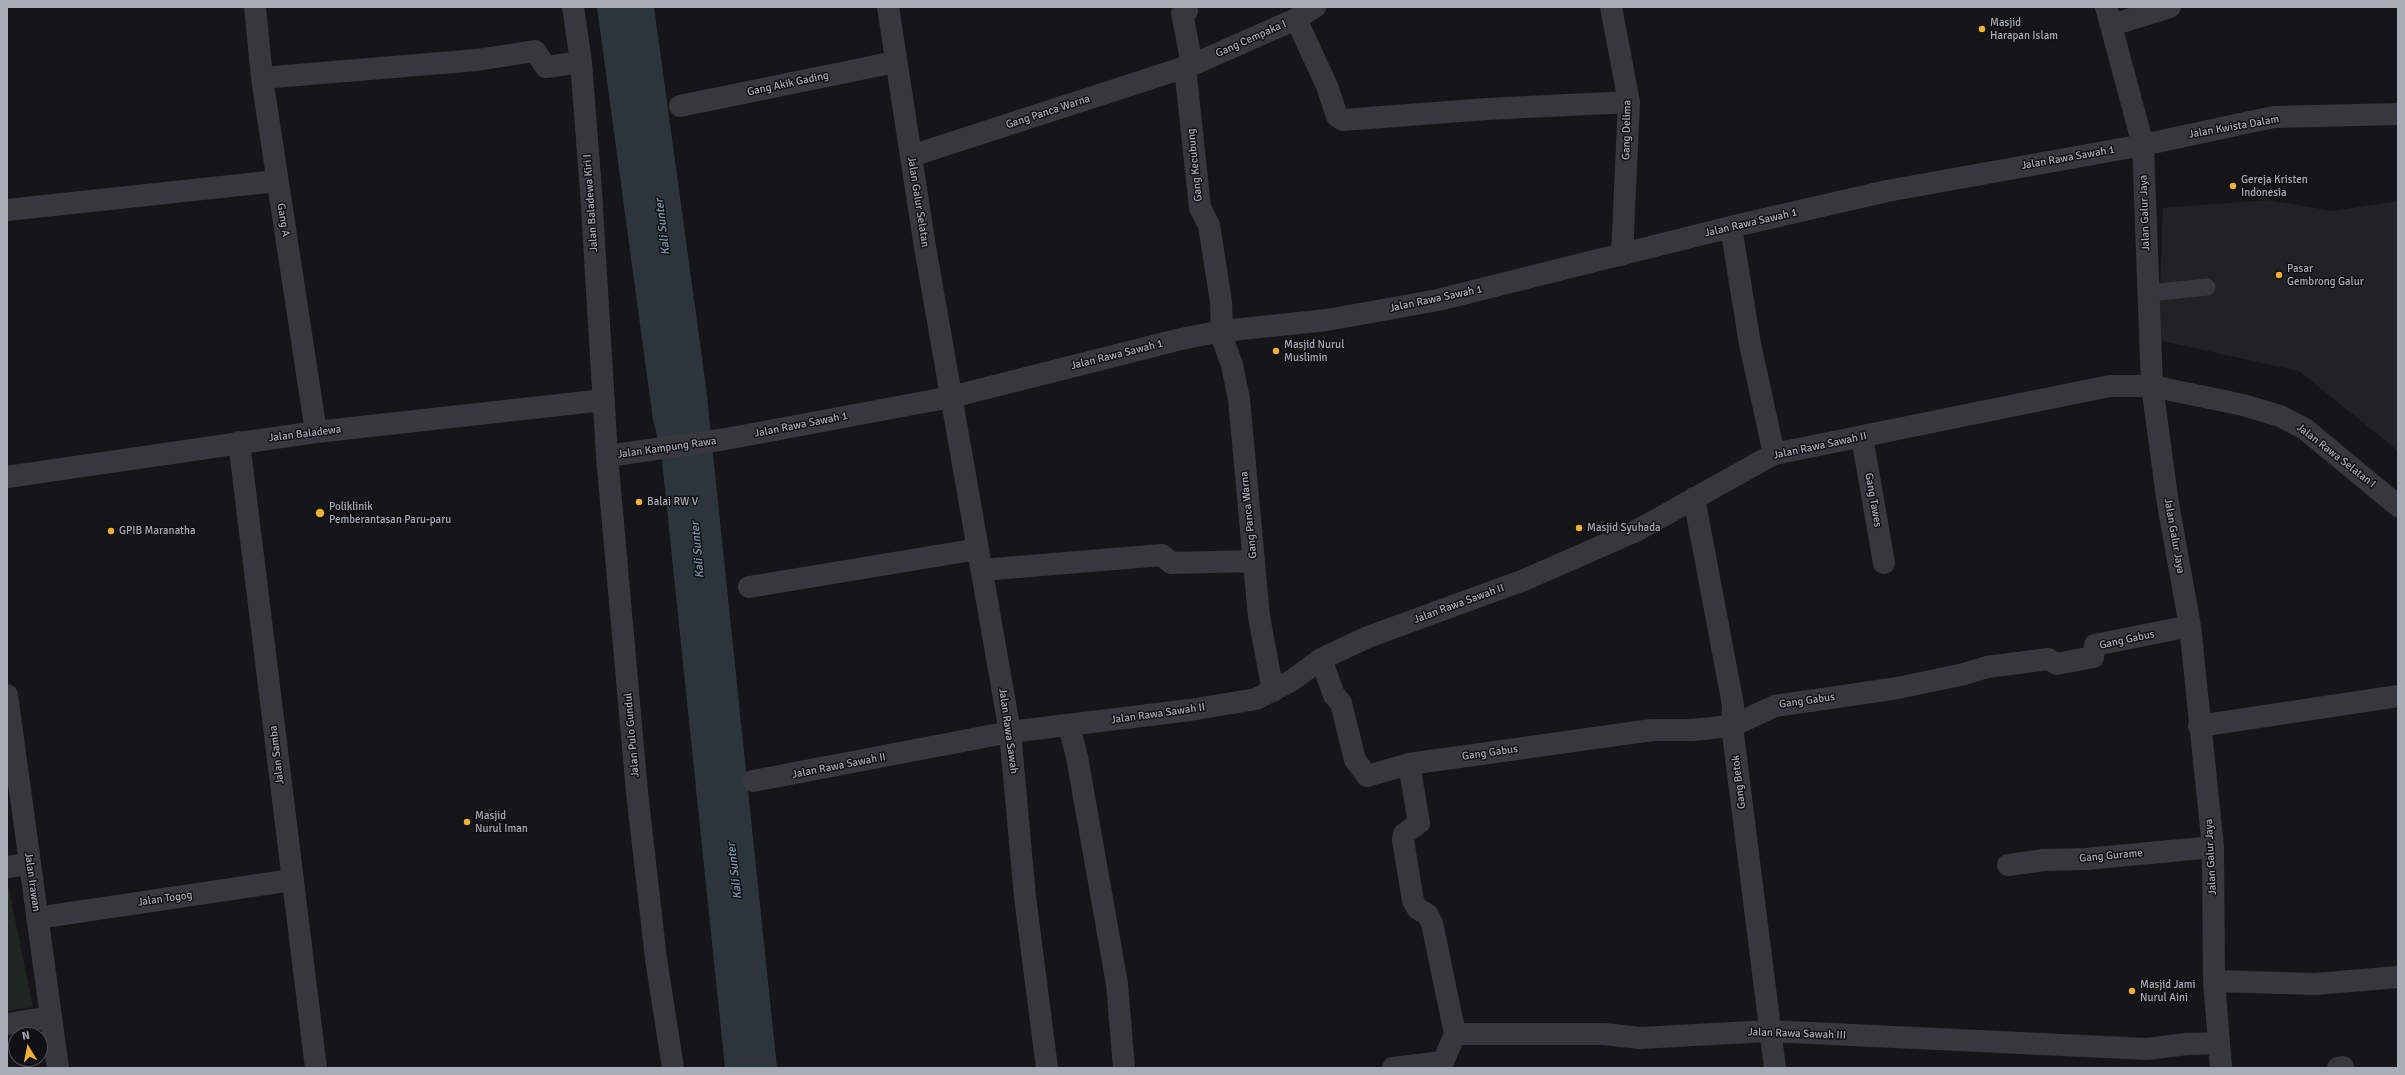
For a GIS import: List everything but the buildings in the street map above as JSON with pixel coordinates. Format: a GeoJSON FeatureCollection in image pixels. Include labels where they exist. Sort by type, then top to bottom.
{"type":"FeatureCollection","features":[{"type":"Feature","properties":{"kind":"street","name":"Gang A"},"geometry":{"type":"LineString","coordinates":[[255,7],[262,78],[316,432]]}},
{"type":"Feature","properties":{"kind":"street","name":"Jalan Baladewa Kiri I"},"geometry":{"type":"LineString","coordinates":[[574,7],[580,62],[604,400]]}},
{"type":"Feature","properties":{"kind":"street","name":"Jalan Galur Selatan"},"geometry":{"type":"LineString","coordinates":[[888,7],[895,62],[951,397]]}},
{"type":"Feature","properties":{"kind":"street","name":"Gang Kecubung"},"geometry":{"type":"LineString","coordinates":[[1186,7],[1187,11],[1182,13],[1189,66],[1200,208],[1209,225],[1221,302],[1222,336]]}},
{"type":"Feature","properties":{"kind":"street","name":"Gang Cempaka I"},"geometry":{"type":"LineString","coordinates":[[1189,66],[1296,19],[1315,7]]}},
{"type":"Feature","properties":{"kind":"street","name":"Gang Delima"},"geometry":{"type":"LineString","coordinates":[[1611,7],[1629,102],[1622,255]]}},
{"type":"Feature","properties":{"kind":"street"},"geometry":{"type":"LineString","coordinates":[[2109,16],[2170,7]]}},
{"type":"Feature","properties":{"kind":"street","name":"Jalan Galur Jaya"},"geometry":{"type":"LineString","coordinates":[[2109,16],[2143,145],[2152,386],[2168,504],[2190,626],[2199,726],[2213,847],[2214,982],[2221,1068]]}},
{"type":"Feature","properties":{"kind":"street"},"geometry":{"type":"LineString","coordinates":[[1296,19],[1327,86],[1337,116],[1343,120],[1487,109],[1629,102]]}},
{"type":"Feature","properties":{"kind":"street"},"geometry":{"type":"LineString","coordinates":[[262,78],[477,60],[535,51],[546,67],[580,62]]}},
{"type":"Feature","properties":{"kind":"street","name":"Gang Akik Gading"},"geometry":{"type":"LineString","coordinates":[[680,106],[895,62]]}},
{"type":"Feature","properties":{"kind":"street","name":"Gang Panca Warna"},"geometry":{"type":"LineString","coordinates":[[911,156],[1189,66]]}},
{"type":"Feature","properties":{"kind":"street","name":"Jalan Kwista Dalam"},"geometry":{"type":"LineString","coordinates":[[2143,145],[2274,117],[2398,114]]}},
{"type":"Feature","properties":{"kind":"street","name":"Jalan Rawa Sawah 1"},"geometry":{"type":"LineString","coordinates":[[726,439],[951,397],[1181,339],[1222,336],[1327,320],[1438,300],[1731,227],[1887,191],[2143,145]]}},
{"type":"Feature","properties":{"kind":"street"},"geometry":{"type":"LineString","coordinates":[[7,210],[277,181]]}},
{"type":"Feature","properties":{"kind":"street"},"geometry":{"type":"LineString","coordinates":[[1731,227],[1750,344],[1774,454]]}},
{"type":"Feature","properties":{"kind":"street","name":"Gang Panca Warna"},"geometry":{"type":"LineString","coordinates":[[1222,336],[1232,364],[1238,399],[1259,617],[1273,691]]}},
{"type":"Feature","properties":{"kind":"street","name":"Jalan Rawa Sawah II"},"geometry":{"type":"LineString","coordinates":[[753,781],[1010,732],[1069,726],[1190,710],[1256,699],[1273,691],[1321,659],[1368,637],[1524,580],[1636,531],[1774,454],[2110,386],[2152,386]]}},
{"type":"Feature","properties":{"kind":"street","name":"Jalan Rawa Selatan I"},"geometry":{"type":"LineString","coordinates":[[2152,386],[2243,406],[2280,416],[2305,429],[2398,506]]}},
{"type":"Feature","properties":{"kind":"street","name":"Jalan Rawa Sawah"},"geometry":{"type":"LineString","coordinates":[[951,397],[1010,732],[1025,897],[1047,1068]]}},
{"type":"Feature","properties":{"kind":"street","name":"Jalan Baladewa"},"geometry":{"type":"LineString","coordinates":[[7,477],[239,442],[316,432],[604,400]]}},
{"type":"Feature","properties":{"kind":"street","name":"Jalan Pulo Gundul"},"geometry":{"type":"LineString","coordinates":[[604,400],[607,456],[637,792],[656,959],[673,1068]]}},
{"type":"Feature","properties":{"kind":"street","name":"Gang Tawes"},"geometry":{"type":"LineString","coordinates":[[1862,437],[1884,563]]}},
{"type":"Feature","properties":{"kind":"street","name":"Jalan Kampung Rawa"},"geometry":{"type":"LineString","coordinates":[[607,456],[726,439]]}},
{"type":"Feature","properties":{"kind":"street","name":"Jalan Samba"},"geometry":{"type":"LineString","coordinates":[[239,442],[316,1068]]}},
{"type":"Feature","properties":{"kind":"street","name":"Gang Betok"},"geometry":{"type":"LineString","coordinates":[[1694,498],[1733,705],[1732,726],[1774,1068]]}},
{"type":"Feature","properties":{"kind":"street"},"geometry":{"type":"LineString","coordinates":[[748,587],[978,549]]}},
{"type":"Feature","properties":{"kind":"street"},"geometry":{"type":"LineString","coordinates":[[982,570],[1162,554],[1171,563],[1254,561]]}},
{"type":"Feature","properties":{"kind":"street","name":"Gang Gabus"},"geometry":{"type":"LineString","coordinates":[[1321,659],[1334,695],[1342,703],[1355,760],[1367,776],[1409,764],[1652,730],[1692,730],[1732,726],[1775,706],[1898,688],[1964,674],[1987,666],[2048,659],[2057,664],[2093,657],[2095,645],[2190,626]]}},
{"type":"Feature","properties":{"kind":"street","name":"Jalan Irawan"},"geometry":{"type":"LineString","coordinates":[[7,695],[58,1068]]}},
{"type":"Feature","properties":{"kind":"street"},"geometry":{"type":"LineString","coordinates":[[2199,726],[2398,696]]}},
{"type":"Feature","properties":{"kind":"street"},"geometry":{"type":"LineString","coordinates":[[1069,726],[1077,757],[1117,984],[1124,1068]]}},
{"type":"Feature","properties":{"kind":"street"},"geometry":{"type":"LineString","coordinates":[[1393,1068],[1443,1065],[1455,1034],[1432,923],[1427,914],[1418,909],[1413,901],[1403,840],[1404,834],[1419,823],[1409,764]]}},
{"type":"Feature","properties":{"kind":"street","name":"Gang Gurame"},"geometry":{"type":"LineString","coordinates":[[2008,865],[2044,860],[2086,859],[2213,847]]}},
{"type":"Feature","properties":{"kind":"street"},"geometry":{"type":"LineString","coordinates":[[7,867],[29,864]]}},
{"type":"Feature","properties":{"kind":"street","name":"Jalan Togog"},"geometry":{"type":"LineString","coordinates":[[37,918],[292,880]]}},
{"type":"Feature","properties":{"kind":"street"},"geometry":{"type":"LineString","coordinates":[[2214,982],[2315,984],[2398,977]]}},
{"type":"Feature","properties":{"kind":"street"},"geometry":{"type":"LineString","coordinates":[[7,1024],[51,1017]]}},
{"type":"Feature","properties":{"kind":"street","name":"Jalan Rawa Sawah III"},"geometry":{"type":"LineString","coordinates":[[1455,1034],[1604,1034],[1640,1038],[1769,1030],[2147,1049],[2187,1044],[2219,1043]]}},
{"type":"Feature","properties":{"kind":"lane"},"geometry":{"type":"LineString","coordinates":[[2148,293],[2207,287]]}},
{"type":"Feature","properties":{"kind":"shaded area","name":"Pasar Gembrong Galur"},"geometry":{"type":"Polygon","coordinates":[[[2267,200],[2333,211],[2398,201],[2398,451],[2299,371],[2158,340],[2163,208],[2267,200]]]}},
{"type":"Feature","properties":{"kind":"shaded area"},"geometry":{"type":"Polygon","coordinates":[[[7,880],[33,1007],[7,1011],[7,880]]]}},
{"type":"Feature","properties":{"kind":"water","name":"Kali Sunter"},"geometry":{"type":"Polygon","coordinates":[[[597,7],[654,7],[706,387],[777,1068],[725,1068],[661,451],[653,420],[597,7]]]}},
{"type":"Feature","properties":{"kind":"place","name":"Masjid Harapan Islam"},"geometry":{"type":"Point","coordinates":[1982,29]}},
{"type":"Feature","properties":{"kind":"place","name":"Gereja Kristen Indonesia"},"geometry":{"type":"Point","coordinates":[2233,186]}},
{"type":"Feature","properties":{"kind":"place","name":"Pasar Gembrong Galur"},"geometry":{"type":"Point","coordinates":[2279,275]}},
{"type":"Feature","properties":{"kind":"place","name":"Masjid Nurul Muslimin"},"geometry":{"type":"Point","coordinates":[1276,351]}},
{"type":"Feature","properties":{"kind":"place","name":"Balai RW V"},"geometry":{"type":"Point","coordinates":[639,502]}},
{"type":"Feature","properties":{"kind":"place","name":"Poliklinik Pemberantasan Paru-paru"},"geometry":{"type":"Point","coordinates":[320,513]}},
{"type":"Feature","properties":{"kind":"place","name":"Masjid Syuhada"},"geometry":{"type":"Point","coordinates":[1579,528]}},
{"type":"Feature","properties":{"kind":"place","name":"GPIB Maranatha"},"geometry":{"type":"Point","coordinates":[111,531]}},
{"type":"Feature","properties":{"kind":"place","name":"Masjid Nurul Iman"},"geometry":{"type":"Point","coordinates":[467,822]}},
{"type":"Feature","properties":{"kind":"place","name":"Masjid Jami Nurul Aini"},"geometry":{"type":"Point","coordinates":[2132,991]}}]}
